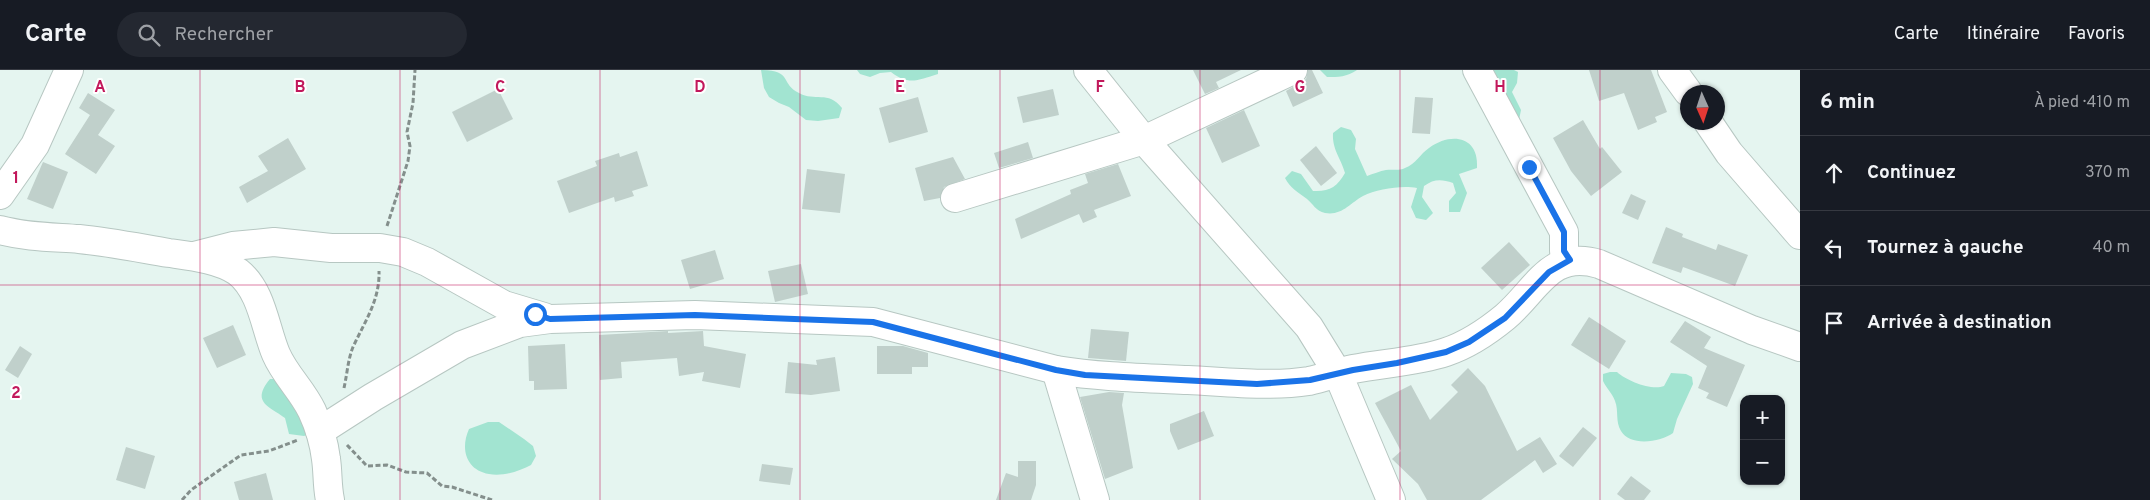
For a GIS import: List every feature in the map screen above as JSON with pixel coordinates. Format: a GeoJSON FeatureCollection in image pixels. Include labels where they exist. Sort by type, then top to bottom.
{"type":"FeatureCollection","features":[{"type":"Feature","properties":{"kind":"street"},"geometry":{"type":"LineString","coordinates":[[0,195],[35,146],[69,70]]}},
{"type":"Feature","properties":{"kind":"street"},"geometry":{"type":"LineString","coordinates":[[1088,70],[1144,140],[1309,327],[1338,374],[1391,500]]}},
{"type":"Feature","properties":{"kind":"street"},"geometry":{"type":"LineString","coordinates":[[955,198],[1144,140],[1293,70]]}},
{"type":"Feature","properties":{"kind":"street"},"geometry":{"type":"LineString","coordinates":[[1477,70],[1564,232],[1564,251],[1570,260]]}},
{"type":"Feature","properties":{"kind":"street"},"geometry":{"type":"LineString","coordinates":[[1672,70],[1683,85]]}},
{"type":"Feature","properties":{"kind":"street"},"geometry":{"type":"LineString","coordinates":[[1713,130],[1729,153],[1800,235]]}},
{"type":"Feature","properties":{"kind":"street"},"geometry":{"type":"LineString","coordinates":[[0,230],[192,256],[221,264],[238,272],[249,285],[259,303],[276,354],[329,436],[330,500]]}},
{"type":"Feature","properties":{"kind":"street"},"geometry":{"type":"LineString","coordinates":[[192,256],[233,246],[274,242],[330,248],[380,248],[403,252],[427,262],[504,305],[550,319]]}},
{"type":"Feature","properties":{"kind":"street"},"geometry":{"type":"LineString","coordinates":[[329,436],[462,345],[520,323],[550,319],[695,315],[873,322],[1056,370],[1085,375],[1257,384],[1310,380],[1446,352],[1469,342],[1505,318],[1549,272],[1570,260],[1585,260],[1599,264],[1752,330],[1800,347]]}},
{"type":"Feature","properties":{"kind":"street"},"geometry":{"type":"LineString","coordinates":[[1056,370],[1095,500]]}},
{"type":"Feature","properties":{"kind":"path"},"geometry":{"type":"LineString","coordinates":[[182,500],[191,490],[241,455],[269,451],[329,436],[355,451],[367,466],[387,465],[406,472],[427,473],[442,486],[452,487],[492,500]]}},
{"type":"Feature","properties":{"kind":"green space"},"geometry":{"type":"Polygon","coordinates":[[[761,70],[778,72],[799,93],[810,97],[832,99],[842,108],[839,118],[818,121],[806,120],[789,107],[769,97],[764,88],[761,70]]]}},
{"type":"Feature","properties":{"kind":"green space"},"geometry":{"type":"Polygon","coordinates":[[[857,70],[938,70],[938,74],[919,80],[909,80],[903,79],[891,72],[880,73],[870,77],[860,74],[857,70]]]}},
{"type":"Feature","properties":{"kind":"green space"},"geometry":{"type":"Polygon","coordinates":[[[1320,70],[1357,70],[1339,77],[1327,77],[1320,70]]]}},
{"type":"Feature","properties":{"kind":"green space"},"geometry":{"type":"Polygon","coordinates":[[[1487,70],[1514,70],[1518,72],[1517,83],[1512,92],[1521,110],[1519,120],[1487,70]]]}},
{"type":"Feature","properties":{"kind":"green space"},"geometry":{"type":"Polygon","coordinates":[[[1341,127],[1351,130],[1356,139],[1355,149],[1367,176],[1384,170],[1405,168],[1429,148],[1446,140],[1462,140],[1468,143],[1476,157],[1477,168],[1459,174],[1467,193],[1460,212],[1449,212],[1449,201],[1456,193],[1453,183],[1441,180],[1424,186],[1422,197],[1433,213],[1426,220],[1416,218],[1411,207],[1417,188],[1411,187],[1375,191],[1363,196],[1336,213],[1319,211],[1292,187],[1285,178],[1292,171],[1301,174],[1313,191],[1324,191],[1336,185],[1345,173],[1333,139],[1333,133],[1341,127]]]}},
{"type":"Feature","properties":{"kind":"green space"},"geometry":{"type":"Polygon","coordinates":[[[1617,372],[1633,382],[1653,387],[1664,386],[1671,373],[1686,374],[1692,377],[1693,384],[1677,419],[1673,433],[1654,441],[1638,441],[1625,436],[1619,427],[1614,398],[1603,381],[1603,374],[1617,372]]]}},
{"type":"Feature","properties":{"kind":"green space"},"geometry":{"type":"Polygon","coordinates":[[[270,379],[278,379],[293,393],[294,407],[311,433],[304,436],[289,434],[285,418],[264,403],[262,393],[270,379]]]}},
{"type":"Feature","properties":{"kind":"green space"},"geometry":{"type":"Polygon","coordinates":[[[488,422],[499,422],[533,446],[536,456],[531,465],[505,474],[494,475],[481,472],[470,463],[465,451],[466,437],[469,429],[488,422]]]}},
{"type":"Feature","properties":{"kind":"building"},"geometry":{"type":"Polygon","coordinates":[[[1193,70],[1241,70],[1216,82],[1219,88],[1205,94],[1193,70]]]}},
{"type":"Feature","properties":{"kind":"building"},"geometry":{"type":"Polygon","coordinates":[[[1308,70],[1312,70],[1323,93],[1293,107],[1286,91],[1306,79],[1308,70]]]}},
{"type":"Feature","properties":{"kind":"building"},"geometry":{"type":"Polygon","coordinates":[[[1589,70],[1651,70],[1667,112],[1655,117],[1657,122],[1638,130],[1624,93],[1599,101],[1589,70]]]}},
{"type":"Feature","properties":{"kind":"building"},"geometry":{"type":"Polygon","coordinates":[[[498,89],[513,119],[467,142],[452,112],[498,89]]]}},
{"type":"Feature","properties":{"kind":"building"},"geometry":{"type":"Polygon","coordinates":[[[1053,89],[1059,115],[1023,123],[1017,97],[1053,89]]]}},
{"type":"Feature","properties":{"kind":"building"},"geometry":{"type":"Polygon","coordinates":[[[88,93],[115,110],[98,135],[115,146],[96,174],[65,154],[90,115],[79,108],[88,93]]]}},
{"type":"Feature","properties":{"kind":"building"},"geometry":{"type":"Polygon","coordinates":[[[918,97],[928,132],[889,143],[879,108],[918,97]]]}},
{"type":"Feature","properties":{"kind":"building"},"geometry":{"type":"Polygon","coordinates":[[[1415,97],[1433,98],[1430,134],[1412,133],[1415,97]]]}},
{"type":"Feature","properties":{"kind":"building"},"geometry":{"type":"Polygon","coordinates":[[[1244,110],[1260,146],[1222,163],[1206,128],[1244,110]]]}},
{"type":"Feature","properties":{"kind":"building"},"geometry":{"type":"Polygon","coordinates":[[[1583,120],[1600,149],[1602,147],[1622,172],[1591,196],[1571,171],[1553,138],[1583,120]]]}},
{"type":"Feature","properties":{"kind":"building"},"geometry":{"type":"Polygon","coordinates":[[[288,138],[306,169],[247,203],[239,187],[268,171],[258,156],[288,138]]]}},
{"type":"Feature","properties":{"kind":"building"},"geometry":{"type":"Polygon","coordinates":[[[1028,142],[1033,158],[999,168],[994,153],[1028,142]]]}},
{"type":"Feature","properties":{"kind":"building"},"geometry":{"type":"Polygon","coordinates":[[[1316,146],[1337,173],[1321,186],[1300,160],[1316,146]]]}},
{"type":"Feature","properties":{"kind":"building"},"geometry":{"type":"Polygon","coordinates":[[[637,151],[648,186],[632,191],[634,196],[615,202],[614,197],[569,213],[557,181],[597,166],[595,161],[619,153],[620,157],[637,151]]]}},
{"type":"Feature","properties":{"kind":"building"},"geometry":{"type":"Polygon","coordinates":[[[953,157],[965,179],[944,187],[940,198],[924,201],[915,168],[953,157]]]}},
{"type":"Feature","properties":{"kind":"building"},"geometry":{"type":"Polygon","coordinates":[[[43,162],[68,172],[53,209],[27,199],[43,162]]]}},
{"type":"Feature","properties":{"kind":"building"},"geometry":{"type":"Polygon","coordinates":[[[1118,164],[1131,196],[1094,210],[1097,217],[1083,223],[1079,214],[1021,239],[1015,219],[1071,194],[1070,190],[1088,183],[1085,174],[1118,164]]]}},
{"type":"Feature","properties":{"kind":"building"},"geometry":{"type":"Polygon","coordinates":[[[807,169],[845,174],[840,213],[802,209],[807,169]]]}},
{"type":"Feature","properties":{"kind":"building"},"geometry":{"type":"Polygon","coordinates":[[[1631,194],[1646,201],[1638,220],[1622,213],[1631,194]]]}},
{"type":"Feature","properties":{"kind":"building"},"geometry":{"type":"Polygon","coordinates":[[[1666,227],[1683,234],[1682,237],[1716,250],[1718,244],[1748,255],[1735,286],[1683,267],[1681,273],[1652,263],[1666,227]]]}},
{"type":"Feature","properties":{"kind":"building"},"geometry":{"type":"Polygon","coordinates":[[[1509,242],[1530,265],[1502,290],[1481,268],[1509,242]]]}},
{"type":"Feature","properties":{"kind":"building"},"geometry":{"type":"Polygon","coordinates":[[[715,250],[724,279],[690,289],[681,260],[715,250]]]}},
{"type":"Feature","properties":{"kind":"building"},"geometry":{"type":"Polygon","coordinates":[[[801,264],[808,294],[775,302],[768,271],[801,264]]]}},
{"type":"Feature","properties":{"kind":"building"},"geometry":{"type":"Polygon","coordinates":[[[1589,317],[1626,341],[1609,369],[1571,345],[1589,317]]]}},
{"type":"Feature","properties":{"kind":"building"},"geometry":{"type":"Polygon","coordinates":[[[1685,321],[1711,337],[1704,348],[1745,365],[1727,407],[1706,398],[1709,393],[1698,388],[1707,366],[1670,342],[1685,321]]]}},
{"type":"Feature","properties":{"kind":"building"},"geometry":{"type":"Polygon","coordinates":[[[233,325],[246,355],[217,368],[203,338],[233,325]]]}},
{"type":"Feature","properties":{"kind":"building"},"geometry":{"type":"Polygon","coordinates":[[[1091,329],[1129,332],[1126,361],[1088,358],[1091,329]]]}},
{"type":"Feature","properties":{"kind":"building"},"geometry":{"type":"Polygon","coordinates":[[[668,331],[668,333],[703,331],[704,346],[746,354],[740,388],[702,381],[704,372],[679,376],[677,358],[621,362],[622,378],[600,380],[599,335],[668,331]]]}},
{"type":"Feature","properties":{"kind":"building"},"geometry":{"type":"Polygon","coordinates":[[[565,344],[567,389],[534,390],[534,381],[529,381],[528,346],[565,344]]]}},
{"type":"Feature","properties":{"kind":"building"},"geometry":{"type":"Polygon","coordinates":[[[20,346],[32,354],[18,378],[5,370],[20,346]]]}},
{"type":"Feature","properties":{"kind":"building"},"geometry":{"type":"Polygon","coordinates":[[[877,346],[903,346],[928,353],[928,367],[912,367],[912,374],[877,374],[877,346]]]}},
{"type":"Feature","properties":{"kind":"building"},"geometry":{"type":"Polygon","coordinates":[[[835,357],[840,391],[811,395],[785,393],[788,362],[817,365],[816,360],[835,357]]]}},
{"type":"Feature","properties":{"kind":"building"},"geometry":{"type":"Polygon","coordinates":[[[1468,368],[1485,386],[1517,451],[1540,437],[1557,464],[1543,473],[1535,460],[1481,500],[1427,500],[1418,484],[1392,459],[1401,451],[1375,403],[1411,385],[1430,420],[1458,392],[1451,385],[1468,368]]]}},
{"type":"Feature","properties":{"kind":"building"},"geometry":{"type":"Polygon","coordinates":[[[1109,392],[1124,393],[1122,405],[1133,468],[1105,479],[1080,397],[1109,392]]]}},
{"type":"Feature","properties":{"kind":"building"},"geometry":{"type":"Polygon","coordinates":[[[1204,411],[1214,436],[1178,450],[1170,431],[1170,424],[1204,411]]]}},
{"type":"Feature","properties":{"kind":"building"},"geometry":{"type":"Polygon","coordinates":[[[1583,427],[1597,438],[1573,467],[1559,456],[1583,427]]]}},
{"type":"Feature","properties":{"kind":"building"},"geometry":{"type":"Polygon","coordinates":[[[126,447],[155,456],[145,489],[116,480],[126,447]]]}},
{"type":"Feature","properties":{"kind":"building"},"geometry":{"type":"Polygon","coordinates":[[[1018,461],[1036,461],[1036,485],[1031,500],[996,500],[1006,473],[1018,477],[1018,461]]]}},
{"type":"Feature","properties":{"kind":"building"},"geometry":{"type":"Polygon","coordinates":[[[762,464],[793,468],[790,485],[759,481],[762,464]]]}},
{"type":"Feature","properties":{"kind":"building"},"geometry":{"type":"Polygon","coordinates":[[[266,473],[273,500],[239,500],[234,482],[266,473]]]}},
{"type":"Feature","properties":{"kind":"building"},"geometry":{"type":"Polygon","coordinates":[[[1631,476],[1651,491],[1644,500],[1625,500],[1617,494],[1631,476]]]}},
{"type":"Feature","properties":{"kind":"route"},"geometry":{"type":"LineString","coordinates":[[535,314],[550,319],[695,315],[873,322],[1056,370],[1085,375],[1257,384],[1310,380],[1446,352],[1469,342],[1505,318],[1549,272],[1570,260],[1564,251],[1564,232],[1529,167]]}}]}
